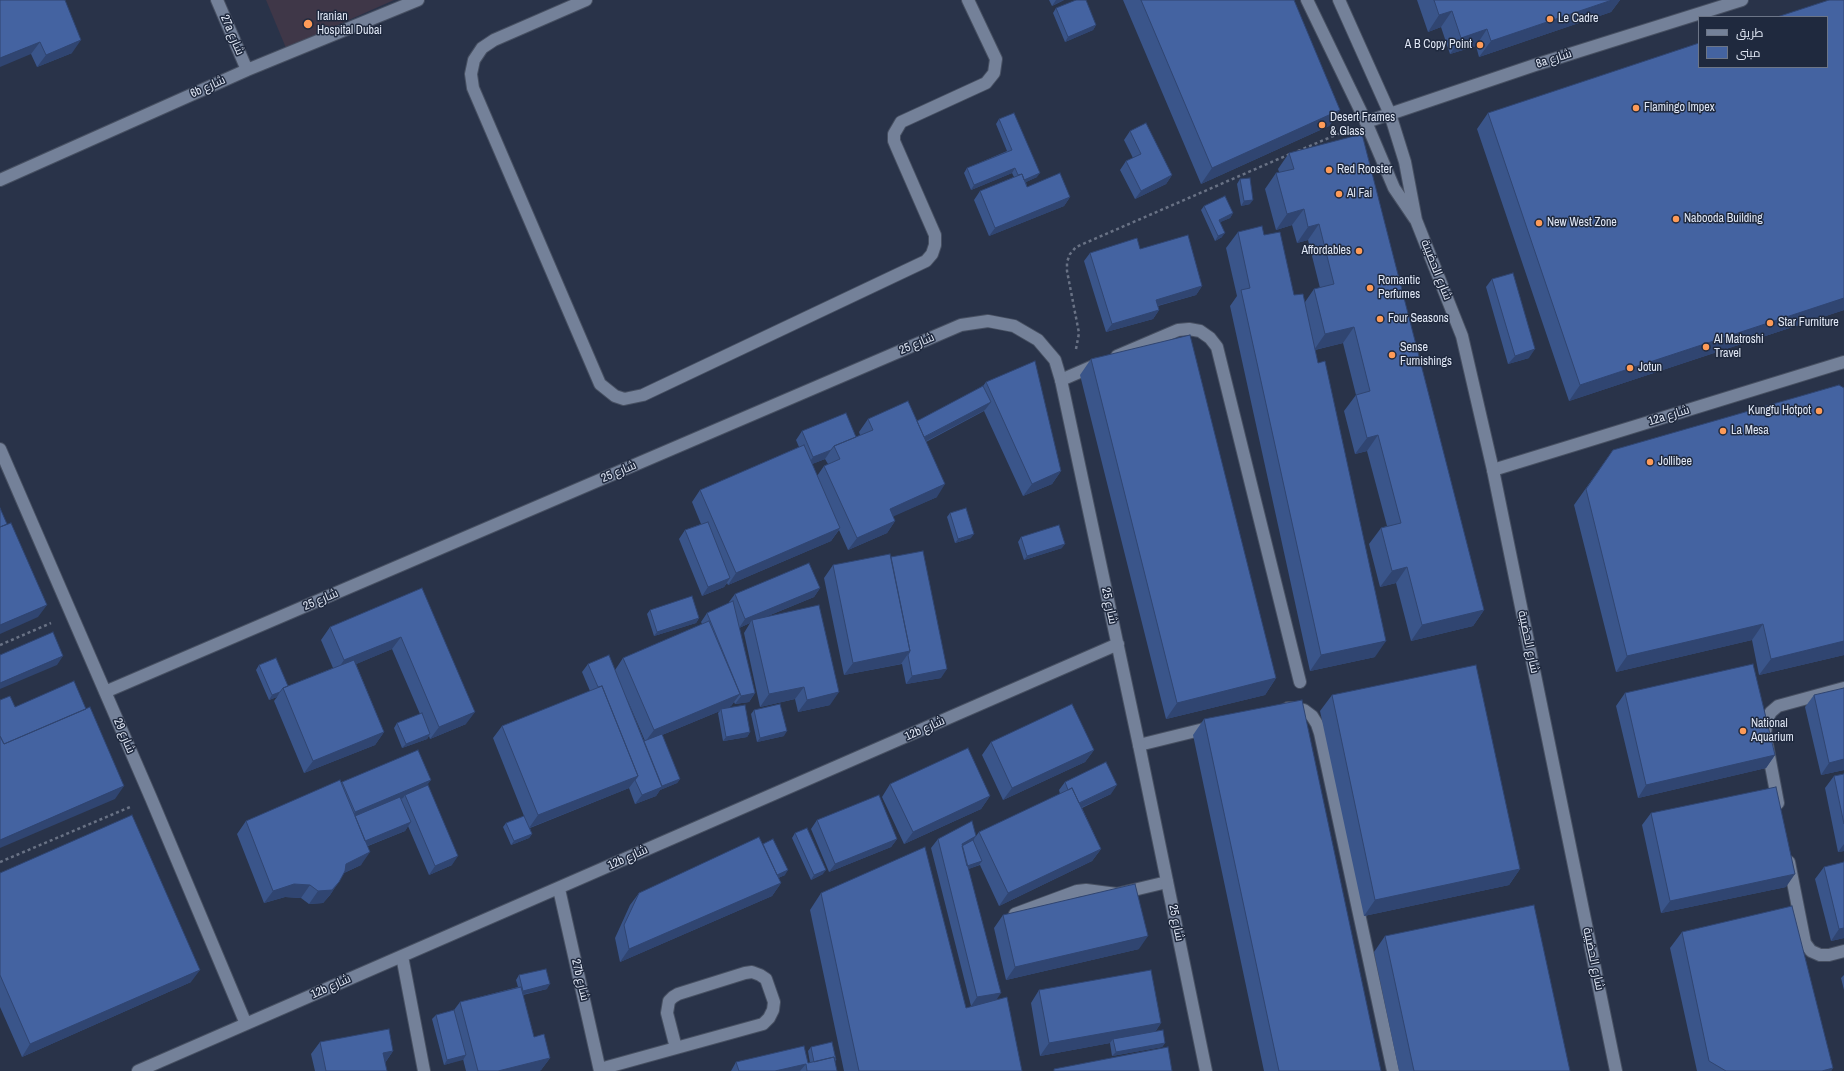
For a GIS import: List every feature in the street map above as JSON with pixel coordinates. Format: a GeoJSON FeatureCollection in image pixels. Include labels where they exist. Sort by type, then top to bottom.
{"type":"FeatureCollection","features":[{"type":"Feature","properties":{"kind":"street","name":"27a شارع"},"geometry":{"type":"LineString","coordinates":[[217,0],[247,70]]}},
{"type":"Feature","properties":{"kind":"street","name":"6b شارع"},"geometry":{"type":"LineString","coordinates":[[0,180],[247,70],[418,0]]}},
{"type":"Feature","properties":{"kind":"street"},"geometry":{"type":"LineString","coordinates":[[586,0],[494,40],[482,48],[474,60],[471,74],[473,88],[600,384],[615,396],[624,399],[643,395],[926,261],[934,249],[935,236],[894,141],[894,134],[901,122],[986,83],[994,73],[996,59],[968,0]]}},
{"type":"Feature","properties":{"kind":"street","name":"شارع الحضيبة"},"geometry":{"type":"LineString","coordinates":[[1307,0],[1366,122],[1394,188],[1416,220]]}},
{"type":"Feature","properties":{"kind":"street","name":"شارع الحضيبة"},"geometry":{"type":"LineString","coordinates":[[1340,0],[1390,114],[1405,162],[1416,220],[1462,336],[1494,470],[1616,1071]]}},
{"type":"Feature","properties":{"kind":"street","name":"8a شارع"},"geometry":{"type":"LineString","coordinates":[[1366,122],[1535,65],[1742,0]]}},
{"type":"Feature","properties":{"kind":"street","name":"شارع 25"},"geometry":{"type":"LineString","coordinates":[[105,692],[961,325],[988,321],[1014,326],[1038,340],[1055,360],[1061,380],[1140,745],[1206,1071]]}},
{"type":"Feature","properties":{"kind":"street"},"geometry":{"type":"LineString","coordinates":[[1061,380],[1178,330],[1189,329],[1200,331],[1210,338],[1217,348],[1220,358],[1300,682]]}},
{"type":"Feature","properties":{"kind":"street","name":"12a شارع"},"geometry":{"type":"LineString","coordinates":[[1494,470],[1844,362]]}},
{"type":"Feature","properties":{"kind":"street","name":"شارع 29"},"geometry":{"type":"LineString","coordinates":[[0,449],[72,614],[246,1024]]}},
{"type":"Feature","properties":{"kind":"street","name":"12b شارع"},"geometry":{"type":"LineString","coordinates":[[138,1071],[559,889],[1118,644]]}},
{"type":"Feature","properties":{"kind":"street"},"geometry":{"type":"LineString","coordinates":[[1779,811],[1765,734],[1767,719],[1771,712],[1778,706],[1844,688]]}},
{"type":"Feature","properties":{"kind":"street"},"geometry":{"type":"LineString","coordinates":[[1278,711],[1295,708],[1304,710],[1312,716],[1317,724],[1393,1071]]}},
{"type":"Feature","properties":{"kind":"street"},"geometry":{"type":"LineString","coordinates":[[1140,745],[1224,724]]}},
{"type":"Feature","properties":{"kind":"street"},"geometry":{"type":"LineString","coordinates":[[1786,849],[1804,943],[1811,951],[1820,955],[1829,956],[1844,951]]}},
{"type":"Feature","properties":{"kind":"street"},"geometry":{"type":"LineString","coordinates":[[1009,917],[1077,891],[1086,890],[1117,894],[1167,882]]}},
{"type":"Feature","properties":{"kind":"street","name":"27b شارع"},"geometry":{"type":"LineString","coordinates":[[559,889],[600,1070]]}},
{"type":"Feature","properties":{"kind":"street"},"geometry":{"type":"LineString","coordinates":[[402,956],[424,1071]]}},
{"type":"Feature","properties":{"kind":"street"},"geometry":{"type":"LineString","coordinates":[[600,1070],[763,1024],[769,1018],[773,1010],[774,1002],[766,979],[752,972],[745,973],[678,994],[673,997],[667,1007],[667,1013],[676,1048]]}},
{"type":"Feature","properties":{"kind":"path"},"geometry":{"type":"LineString","coordinates":[[1061,380],[1078,344],[1079,333],[1067,271],[1067,262],[1070,254],[1076,247],[1366,122]]}},
{"type":"Feature","properties":{"kind":"path"},"geometry":{"type":"LineString","coordinates":[[0,644],[72,614]]}},
{"type":"Feature","properties":{"kind":"path"},"geometry":{"type":"LineString","coordinates":[[0,862],[150,798]]}},
{"type":"Feature","properties":{"kind":"shaded area","name":"Iranian Hospital Dubai"},"geometry":{"type":"Polygon","coordinates":[[[266,0],[394,0],[286,48],[266,0]]]}},
{"type":"Feature","properties":{"kind":"building"},"geometry":{"type":"Polygon","coordinates":[[[0,0],[65,0],[81,40],[46,55],[40,42],[0,58],[0,0]]]}},
{"type":"Feature","properties":{"kind":"building"},"geometry":{"type":"Polygon","coordinates":[[[1076,0],[1086,0],[1096,25],[1068,37],[1056,8],[1076,0]]]}},
{"type":"Feature","properties":{"kind":"building"},"geometry":{"type":"Polygon","coordinates":[[[1141,0],[1294,0],[1340,110],[1212,168],[1141,0]]]}},
{"type":"Feature","properties":{"kind":"building"},"geometry":{"type":"Polygon","coordinates":[[[1434,0],[1612,0],[1491,41],[1487,29],[1461,38],[1452,11],[1439,15],[1434,0]]]}},
{"type":"Feature","properties":{"kind":"building","name":"Nabooda Building"},"geometry":{"type":"Polygon","coordinates":[[[1829,0],[1844,0],[1844,298],[1580,385],[1488,113],[1698,43],[1698,68],[1828,68],[1828,16],[1780,16],[1829,0]]]}},
{"type":"Feature","properties":{"kind":"building"},"geometry":{"type":"Polygon","coordinates":[[[1014,113],[1040,173],[1024,180],[1022,174],[1018,175],[1015,168],[974,185],[967,168],[1012,150],[999,119],[1014,113]]]}},
{"type":"Feature","properties":{"kind":"building"},"geometry":{"type":"Polygon","coordinates":[[[1146,123],[1172,175],[1141,191],[1126,161],[1141,154],[1130,131],[1146,123]]]}},
{"type":"Feature","properties":{"kind":"building"},"geometry":{"type":"Polygon","coordinates":[[[1362,134],[1484,610],[1422,625],[1407,567],[1392,571],[1381,528],[1401,523],[1378,435],[1367,438],[1356,395],[1370,391],[1354,327],[1325,334],[1314,289],[1334,284],[1319,224],[1308,227],[1304,209],[1287,214],[1276,173],[1294,169],[1289,153],[1362,134]]]}},
{"type":"Feature","properties":{"kind":"building"},"geometry":{"type":"Polygon","coordinates":[[[1060,173],[1070,197],[995,228],[980,191],[1022,174],[1027,187],[1060,173]]]}},
{"type":"Feature","properties":{"kind":"building"},"geometry":{"type":"Polygon","coordinates":[[[1250,178],[1253,200],[1244,201],[1240,179],[1250,178]]]}},
{"type":"Feature","properties":{"kind":"building"},"geometry":{"type":"Polygon","coordinates":[[[1225,196],[1233,213],[1219,220],[1225,233],[1218,236],[1204,206],[1225,196]]]}},
{"type":"Feature","properties":{"kind":"building"},"geometry":{"type":"Polygon","coordinates":[[[1262,226],[1264,235],[1280,232],[1294,295],[1303,294],[1318,363],[1325,361],[1386,641],[1321,655],[1241,290],[1250,288],[1238,232],[1262,226]]]}},
{"type":"Feature","properties":{"kind":"building"},"geometry":{"type":"Polygon","coordinates":[[[1188,235],[1202,286],[1156,300],[1159,310],[1112,324],[1090,253],[1137,238],[1140,249],[1188,235]]]}},
{"type":"Feature","properties":{"kind":"building"},"geometry":{"type":"Polygon","coordinates":[[[1513,273],[1535,349],[1515,356],[1492,279],[1513,273]]]}},
{"type":"Feature","properties":{"kind":"building"},"geometry":{"type":"Polygon","coordinates":[[[1190,335],[1276,678],[1177,703],[1091,359],[1190,335]]]}},
{"type":"Feature","properties":{"kind":"building"},"geometry":{"type":"Polygon","coordinates":[[[1035,361],[1061,471],[1032,484],[986,382],[1035,361]]]}},
{"type":"Feature","properties":{"kind":"building"},"geometry":{"type":"Polygon","coordinates":[[[1839,385],[1844,388],[1844,641],[1771,659],[1763,624],[1627,656],[1586,489],[1613,450],[1839,385]]]}},
{"type":"Feature","properties":{"kind":"building"},"geometry":{"type":"Polygon","coordinates":[[[983,386],[991,402],[924,437],[917,421],[983,386]]]}},
{"type":"Feature","properties":{"kind":"building"},"geometry":{"type":"Polygon","coordinates":[[[908,401],[945,484],[890,509],[895,521],[857,538],[824,466],[840,459],[834,446],[873,430],[868,419],[908,401]]]}},
{"type":"Feature","properties":{"kind":"building"},"geometry":{"type":"Polygon","coordinates":[[[846,413],[856,437],[834,446],[831,450],[813,457],[802,431],[846,413]]]}},
{"type":"Feature","properties":{"kind":"building"},"geometry":{"type":"Polygon","coordinates":[[[804,445],[840,528],[736,573],[700,490],[804,445]]]}},
{"type":"Feature","properties":{"kind":"building"},"geometry":{"type":"Polygon","coordinates":[[[0,508],[7,524],[0,527],[0,508]]]}},
{"type":"Feature","properties":{"kind":"building"},"geometry":{"type":"Polygon","coordinates":[[[966,508],[974,534],[958,539],[950,513],[966,508]]]}},
{"type":"Feature","properties":{"kind":"building"},"geometry":{"type":"Polygon","coordinates":[[[708,522],[730,578],[708,587],[685,530],[708,522]]]}},
{"type":"Feature","properties":{"kind":"building"},"geometry":{"type":"Polygon","coordinates":[[[11,523],[47,605],[0,625],[0,527],[11,523]]]}},
{"type":"Feature","properties":{"kind":"building"},"geometry":{"type":"Polygon","coordinates":[[[1059,525],[1065,544],[1027,556],[1021,537],[1059,525]]]}},
{"type":"Feature","properties":{"kind":"building"},"geometry":{"type":"Polygon","coordinates":[[[923,551],[947,669],[912,676],[908,655],[910,651],[891,557],[923,551]]]}},
{"type":"Feature","properties":{"kind":"building"},"geometry":{"type":"Polygon","coordinates":[[[890,554],[910,651],[853,663],[833,565],[890,554]]]}},
{"type":"Feature","properties":{"kind":"building"},"geometry":{"type":"Polygon","coordinates":[[[809,563],[820,588],[745,619],[735,594],[809,563]]]}},
{"type":"Feature","properties":{"kind":"building"},"geometry":{"type":"Polygon","coordinates":[[[422,588],[475,712],[439,727],[401,637],[344,660],[330,627],[422,588]]]}},
{"type":"Feature","properties":{"kind":"building"},"geometry":{"type":"Polygon","coordinates":[[[692,596],[699,618],[657,632],[650,610],[692,596]]]}},
{"type":"Feature","properties":{"kind":"building"},"geometry":{"type":"Polygon","coordinates":[[[733,601],[755,693],[741,696],[707,613],[733,601]]]}},
{"type":"Feature","properties":{"kind":"building"},"geometry":{"type":"Polygon","coordinates":[[[819,605],[839,692],[807,700],[804,687],[769,694],[752,620],[819,605]]]}},
{"type":"Feature","properties":{"kind":"building"},"geometry":{"type":"Polygon","coordinates":[[[709,621],[740,694],[654,730],[623,658],[709,621]]]}},
{"type":"Feature","properties":{"kind":"building"},"geometry":{"type":"Polygon","coordinates":[[[53,632],[63,656],[0,683],[0,655],[53,632]]]}},
{"type":"Feature","properties":{"kind":"building"},"geometry":{"type":"Polygon","coordinates":[[[609,655],[662,787],[642,795],[635,780],[638,776],[602,686],[598,687],[588,664],[609,655]]]}},
{"type":"Feature","properties":{"kind":"building"},"geometry":{"type":"Polygon","coordinates":[[[276,658],[288,686],[283,688],[280,692],[272,695],[259,665],[276,658]]]}},
{"type":"Feature","properties":{"kind":"building"},"geometry":{"type":"Polygon","coordinates":[[[354,660],[384,732],[313,761],[283,688],[354,660]]]}},
{"type":"Feature","properties":{"kind":"building"},"geometry":{"type":"Polygon","coordinates":[[[1753,664],[1775,755],[1646,785],[1625,693],[1753,664]]]}},
{"type":"Feature","properties":{"kind":"building"},"geometry":{"type":"Polygon","coordinates":[[[1476,665],[1520,869],[1375,900],[1332,695],[1476,665]]]}},
{"type":"Feature","properties":{"kind":"building"},"geometry":{"type":"Polygon","coordinates":[[[74,681],[86,709],[4,744],[0,736],[0,700],[10,696],[15,707],[74,681]]]}},
{"type":"Feature","properties":{"kind":"building"},"geometry":{"type":"Polygon","coordinates":[[[602,686],[638,776],[538,815],[502,726],[602,686]]]}},
{"type":"Feature","properties":{"kind":"building"},"geometry":{"type":"Polygon","coordinates":[[[1844,688],[1844,759],[1829,763],[1814,695],[1844,688]]]}},
{"type":"Feature","properties":{"kind":"building"},"geometry":{"type":"Polygon","coordinates":[[[1302,700],[1381,1071],[1279,1071],[1204,719],[1302,700]]]}},
{"type":"Feature","properties":{"kind":"building"},"geometry":{"type":"Polygon","coordinates":[[[780,704],[787,731],[760,738],[754,710],[780,704]]]}},
{"type":"Feature","properties":{"kind":"building"},"geometry":{"type":"Polygon","coordinates":[[[1072,704],[1094,750],[1012,788],[991,742],[1072,704]]]}},
{"type":"Feature","properties":{"kind":"building"},"geometry":{"type":"Polygon","coordinates":[[[745,705],[750,732],[726,737],[721,709],[745,705]]]}},
{"type":"Feature","properties":{"kind":"building"},"geometry":{"type":"Polygon","coordinates":[[[90,707],[124,786],[0,840],[0,736],[4,744],[90,707]]]}},
{"type":"Feature","properties":{"kind":"building"},"geometry":{"type":"Polygon","coordinates":[[[422,713],[430,734],[406,744],[397,723],[422,713]]]}},
{"type":"Feature","properties":{"kind":"building"},"geometry":{"type":"Polygon","coordinates":[[[662,734],[680,779],[662,786],[644,741],[662,734]]]}},
{"type":"Feature","properties":{"kind":"building"},"geometry":{"type":"Polygon","coordinates":[[[968,748],[990,796],[913,832],[890,784],[968,748]]]}},
{"type":"Feature","properties":{"kind":"building"},"geometry":{"type":"Polygon","coordinates":[[[418,750],[431,780],[355,812],[342,782],[418,750]]]}},
{"type":"Feature","properties":{"kind":"building"},"geometry":{"type":"Polygon","coordinates":[[[1106,762],[1117,785],[1079,803],[1072,788],[1068,790],[1065,782],[1106,762]]]}},
{"type":"Feature","properties":{"kind":"building"},"geometry":{"type":"Polygon","coordinates":[[[1844,774],[1844,824],[1834,776],[1844,774]]]}},
{"type":"Feature","properties":{"kind":"building"},"geometry":{"type":"Polygon","coordinates":[[[340,780],[370,852],[346,864],[345,871],[339,882],[332,890],[318,891],[310,885],[294,884],[273,891],[246,821],[340,780]]]}},
{"type":"Feature","properties":{"kind":"building"},"geometry":{"type":"Polygon","coordinates":[[[428,785],[458,856],[435,866],[405,795],[428,785]]]}},
{"type":"Feature","properties":{"kind":"building"},"geometry":{"type":"Polygon","coordinates":[[[1776,787],[1795,874],[1670,901],[1651,813],[1776,787]]]}},
{"type":"Feature","properties":{"kind":"building"},"geometry":{"type":"Polygon","coordinates":[[[1072,788],[1101,849],[1008,893],[979,832],[1072,788]]]}},
{"type":"Feature","properties":{"kind":"building"},"geometry":{"type":"Polygon","coordinates":[[[879,795],[897,839],[835,864],[817,820],[879,795]]]}},
{"type":"Feature","properties":{"kind":"building"},"geometry":{"type":"Polygon","coordinates":[[[400,797],[411,822],[365,841],[355,816],[400,797]]]}},
{"type":"Feature","properties":{"kind":"building"},"geometry":{"type":"Polygon","coordinates":[[[132,815],[200,970],[30,1044],[0,975],[0,873],[132,815]]]}},
{"type":"Feature","properties":{"kind":"building"},"geometry":{"type":"Polygon","coordinates":[[[524,816],[532,834],[514,841],[506,823],[524,816]]]}},
{"type":"Feature","properties":{"kind":"building"},"geometry":{"type":"Polygon","coordinates":[[[972,821],[976,836],[962,844],[1001,993],[977,997],[938,839],[972,821]]]}},
{"type":"Feature","properties":{"kind":"building"},"geometry":{"type":"Polygon","coordinates":[[[807,828],[826,870],[814,875],[795,833],[807,828]]]}},
{"type":"Feature","properties":{"kind":"building"},"geometry":{"type":"Polygon","coordinates":[[[759,837],[781,883],[629,949],[624,925],[639,893],[759,837]]]}},
{"type":"Feature","properties":{"kind":"building"},"geometry":{"type":"Polygon","coordinates":[[[773,839],[788,870],[777,875],[763,844],[773,839]]]}},
{"type":"Feature","properties":{"kind":"building"},"geometry":{"type":"Polygon","coordinates":[[[973,840],[982,861],[967,866],[962,846],[973,840]]]}},
{"type":"Feature","properties":{"kind":"building"},"geometry":{"type":"Polygon","coordinates":[[[925,847],[966,1008],[1007,997],[1022,1071],[859,1071],[821,893],[925,847]]]}},
{"type":"Feature","properties":{"kind":"building"},"geometry":{"type":"Polygon","coordinates":[[[1844,862],[1844,928],[1839,929],[1824,867],[1844,862]]]}},
{"type":"Feature","properties":{"kind":"building"},"geometry":{"type":"Polygon","coordinates":[[[1135,884],[1148,936],[1015,967],[1003,915],[1135,884]]]}},
{"type":"Feature","properties":{"kind":"building"},"geometry":{"type":"Polygon","coordinates":[[[1534,905],[1570,1071],[1414,1071],[1385,936],[1534,905]]]}},
{"type":"Feature","properties":{"kind":"building"},"geometry":{"type":"Polygon","coordinates":[[[1792,906],[1833,1068],[1822,1071],[1726,1071],[1709,1061],[1682,932],[1792,906]]]}},
{"type":"Feature","properties":{"kind":"building"},"geometry":{"type":"Polygon","coordinates":[[[546,969],[550,984],[523,991],[519,975],[546,969]]]}},
{"type":"Feature","properties":{"kind":"building"},"geometry":{"type":"Polygon","coordinates":[[[1151,970],[1161,1023],[1049,1043],[1039,990],[1151,970]]]}},
{"type":"Feature","properties":{"kind":"building"},"geometry":{"type":"Polygon","coordinates":[[[521,987],[534,1037],[544,1034],[550,1058],[498,1071],[478,1071],[460,1002],[521,987]]]}},
{"type":"Feature","properties":{"kind":"building"},"geometry":{"type":"Polygon","coordinates":[[[454,1010],[466,1055],[447,1060],[436,1015],[454,1010]]]}},
{"type":"Feature","properties":{"kind":"building"},"geometry":{"type":"Polygon","coordinates":[[[389,1029],[393,1051],[383,1053],[387,1071],[326,1071],[320,1042],[389,1029]]]}},
{"type":"Feature","properties":{"kind":"building"},"geometry":{"type":"Polygon","coordinates":[[[1163,1030],[1165,1043],[1116,1052],[1113,1039],[1163,1030]]]}},
{"type":"Feature","properties":{"kind":"building"},"geometry":{"type":"Polygon","coordinates":[[[832,1042],[836,1060],[835,1061],[834,1057],[814,1062],[811,1047],[832,1042]]]}},
{"type":"Feature","properties":{"kind":"building"},"geometry":{"type":"Polygon","coordinates":[[[804,1046],[808,1063],[834,1057],[837,1071],[807,1071],[806,1064],[775,1071],[739,1071],[736,1062],[804,1046]]]}},
{"type":"Feature","properties":{"kind":"building"},"geometry":{"type":"Polygon","coordinates":[[[1168,1047],[1172,1071],[1054,1071],[1054,1069],[1168,1047]]]}},
{"type":"Feature","properties":{"kind":"place","name":"Le Cadre"},"geometry":{"type":"Point","coordinates":[1550,19]}},
{"type":"Feature","properties":{"kind":"place","name":"Iranian Hospital Dubai"},"geometry":{"type":"Point","coordinates":[308,24]}},
{"type":"Feature","properties":{"kind":"place","name":"A B Copy Point"},"geometry":{"type":"Point","coordinates":[1480,45]}},
{"type":"Feature","properties":{"kind":"place","name":"Flamingo Impex"},"geometry":{"type":"Point","coordinates":[1636,108]}},
{"type":"Feature","properties":{"kind":"place","name":"Desert Frames & Glass"},"geometry":{"type":"Point","coordinates":[1322,125]}},
{"type":"Feature","properties":{"kind":"place","name":"Red Rooster"},"geometry":{"type":"Point","coordinates":[1329,170]}},
{"type":"Feature","properties":{"kind":"place","name":"Al Fai"},"geometry":{"type":"Point","coordinates":[1339,194]}},
{"type":"Feature","properties":{"kind":"place","name":"Nabooda Building"},"geometry":{"type":"Point","coordinates":[1676,219]}},
{"type":"Feature","properties":{"kind":"place","name":"New West Zone"},"geometry":{"type":"Point","coordinates":[1539,223]}},
{"type":"Feature","properties":{"kind":"place","name":"Affordables"},"geometry":{"type":"Point","coordinates":[1359,251]}},
{"type":"Feature","properties":{"kind":"place","name":"Romantic Perfumes"},"geometry":{"type":"Point","coordinates":[1370,288]}},
{"type":"Feature","properties":{"kind":"place","name":"Four Seasons"},"geometry":{"type":"Point","coordinates":[1380,319]}},
{"type":"Feature","properties":{"kind":"place","name":"Star Furniture"},"geometry":{"type":"Point","coordinates":[1770,323]}},
{"type":"Feature","properties":{"kind":"place","name":"Al Matroshi Travel"},"geometry":{"type":"Point","coordinates":[1706,347]}},
{"type":"Feature","properties":{"kind":"place","name":"Sense Furnishings"},"geometry":{"type":"Point","coordinates":[1392,355]}},
{"type":"Feature","properties":{"kind":"place","name":"Jotun"},"geometry":{"type":"Point","coordinates":[1630,368]}},
{"type":"Feature","properties":{"kind":"place","name":"Kungfu Hotpot"},"geometry":{"type":"Point","coordinates":[1819,411]}},
{"type":"Feature","properties":{"kind":"place","name":"La Mesa"},"geometry":{"type":"Point","coordinates":[1723,431]}},
{"type":"Feature","properties":{"kind":"place","name":"Jollibee"},"geometry":{"type":"Point","coordinates":[1650,462]}},
{"type":"Feature","properties":{"kind":"place","name":"National Aquarium"},"geometry":{"type":"Point","coordinates":[1743,731]}}]}
